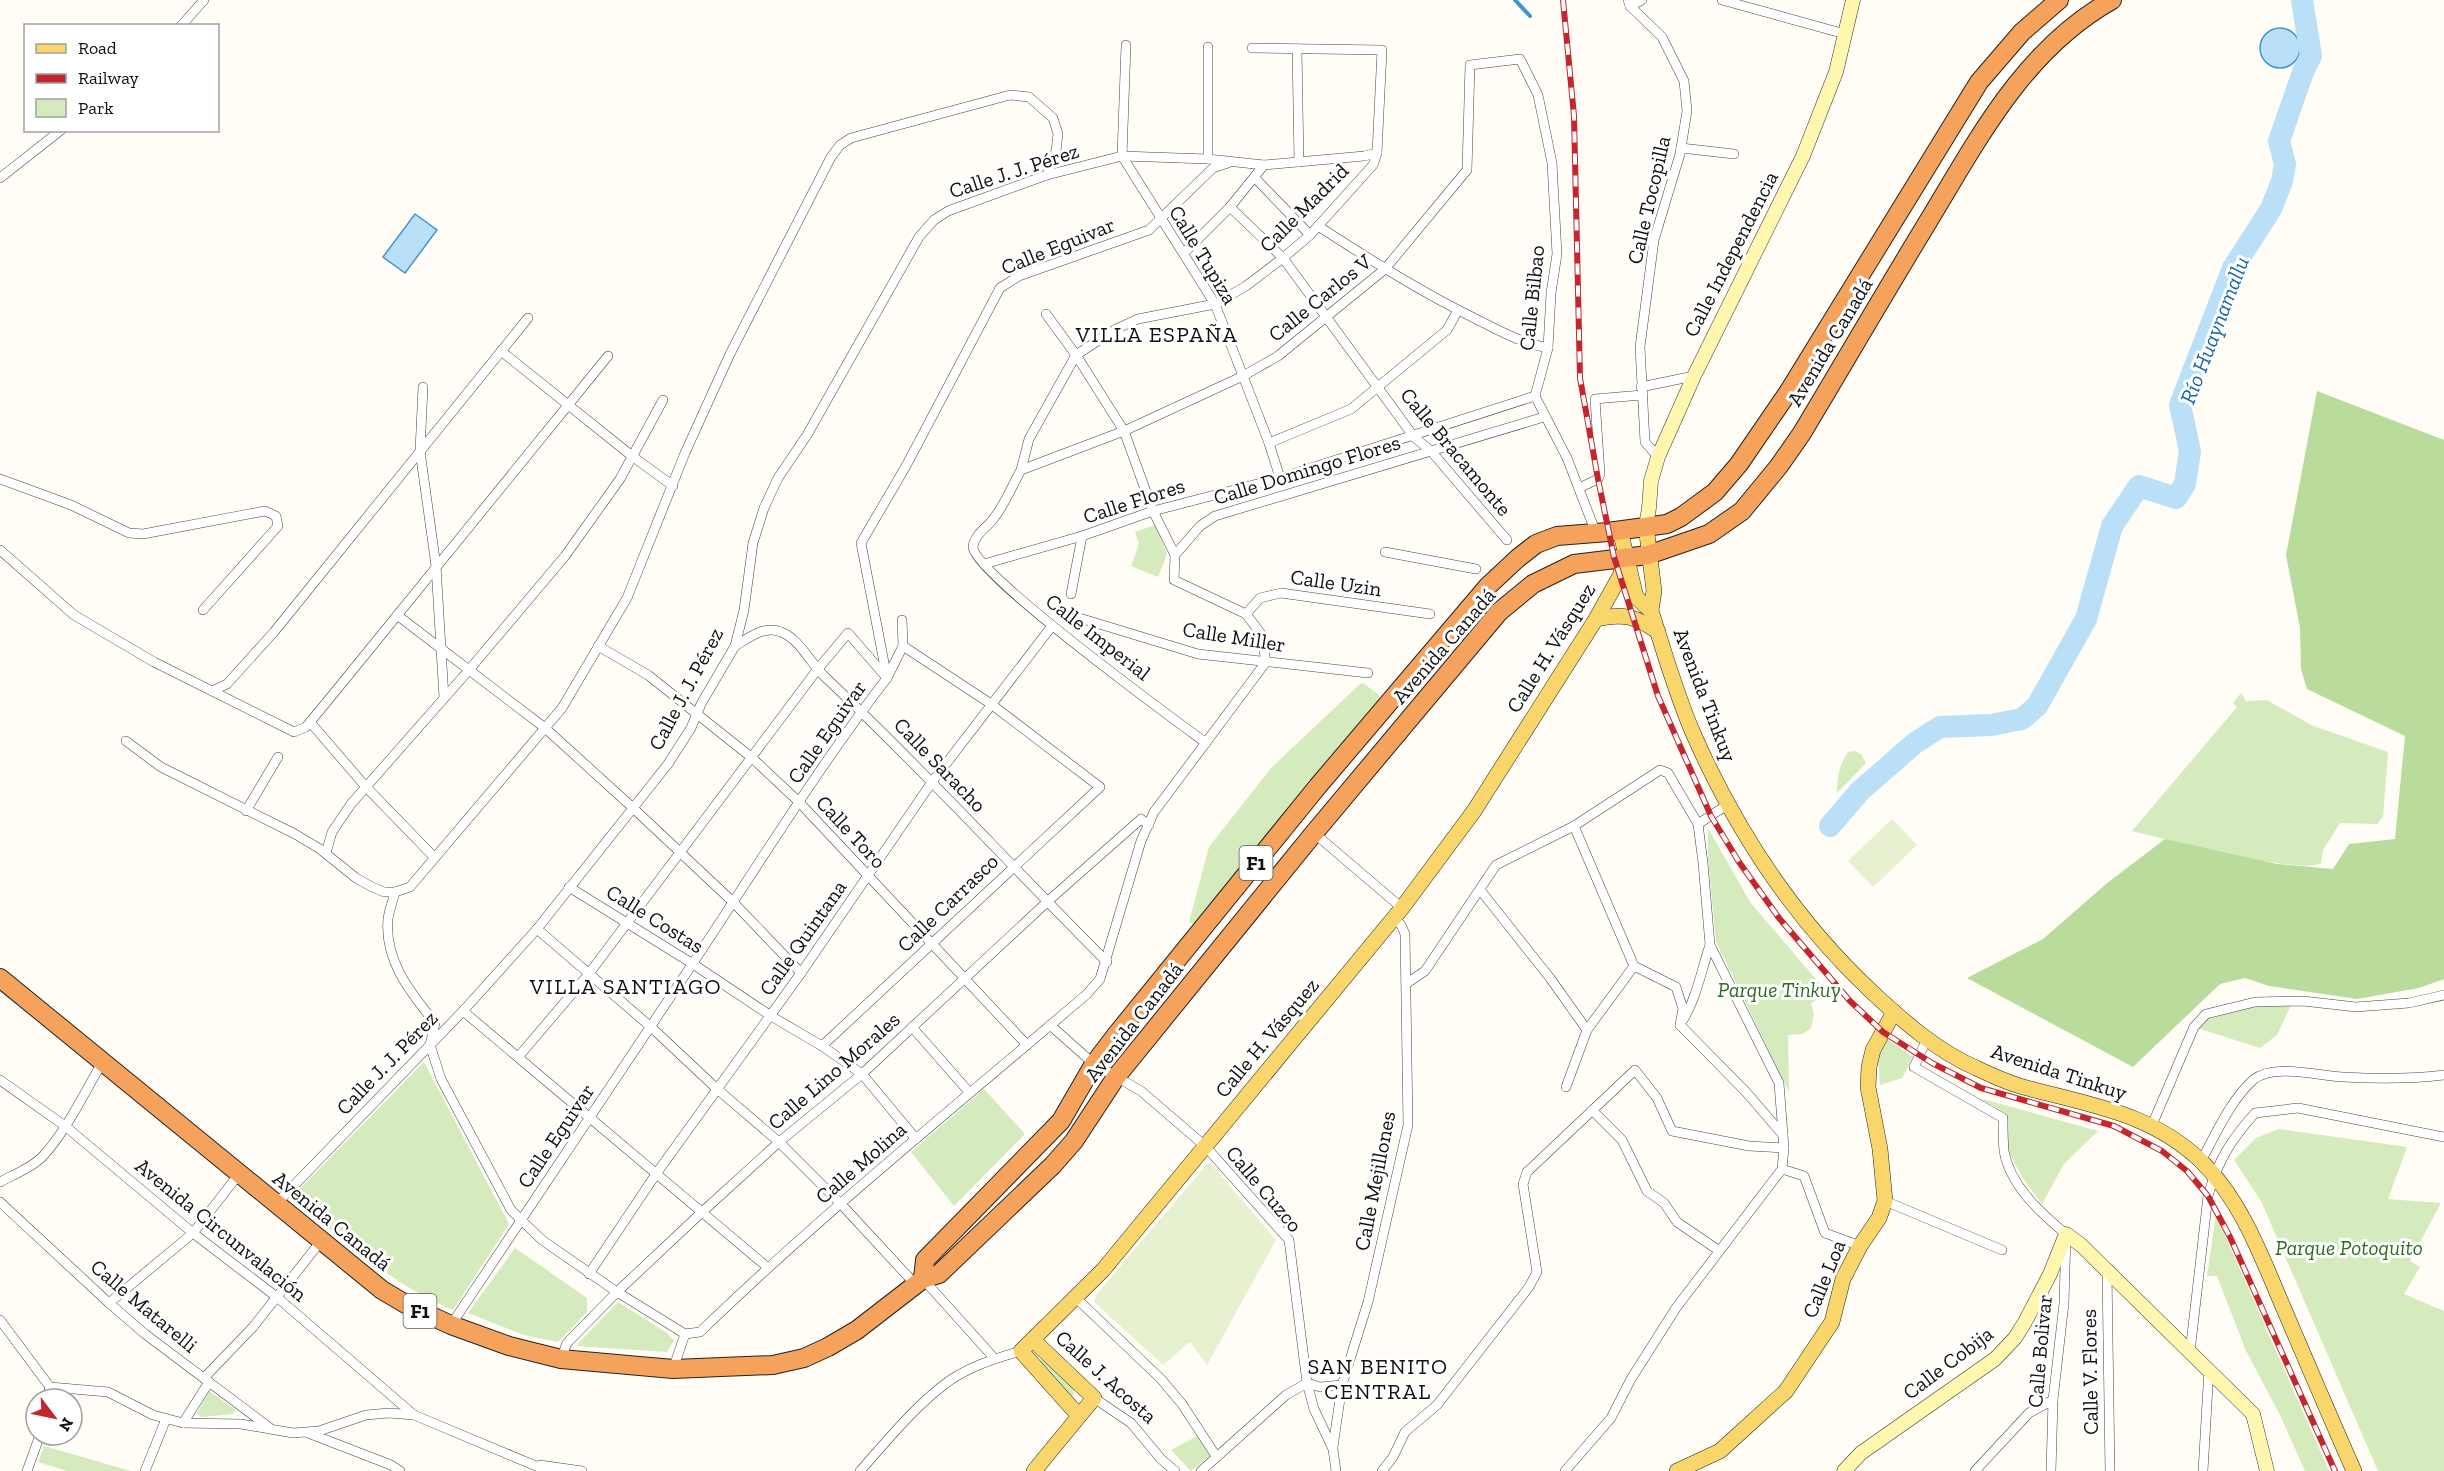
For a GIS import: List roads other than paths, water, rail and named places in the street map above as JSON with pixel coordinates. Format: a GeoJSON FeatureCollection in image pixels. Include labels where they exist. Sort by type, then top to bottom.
{"type":"FeatureCollection","features":[{"type":"Feature","properties":{"kind":"highway","name":"Avenida Canadá"},"geometry":{"type":"LineString","coordinates":[[919,1281],[925,1260],[1061,1121],[1094,1064],[1318,786],[1488,586],[1536,544],[1566,535],[1666,524],[1681,517],[1715,492],[1738,464],[1789,391],[1979,82],[2022,32],[2060,0]]}},
{"type":"Feature","properties":{"kind":"highway","name":"Avenida Canadá"},"geometry":{"type":"LineString","coordinates":[[0,978],[275,1205],[382,1290],[409,1306],[451,1325],[509,1346],[561,1359],[673,1369],[773,1365],[804,1358],[857,1330],[919,1281],[939,1274],[1053,1165],[1088,1121],[1116,1077],[1314,833],[1499,612],[1533,584],[1574,564],[1647,555],[1709,534],[1742,511],[1802,432],[1997,109],[2042,54],[2071,27],[2112,0]]}},
{"type":"Feature","properties":{"kind":"highway"},"geometry":{"type":"LineString","coordinates":[[1566,535],[1574,564]]}},
{"type":"Feature","properties":{"kind":"main road","name":"Calle Independencia"},"geometry":{"type":"LineString","coordinates":[[1646,526],[1651,481],[1658,457],[1694,376],[1803,156],[1836,72],[1853,0]]}},
{"type":"Feature","properties":{"kind":"main road","name":"Avenida Tinkuy"},"geometry":{"type":"LineString","coordinates":[[1646,526],[1647,555],[1654,591],[1651,610],[1692,731],[1727,805],[1755,852],[1813,931],[1853,974],[1894,1012],[1927,1039],[1972,1067],[2027,1089],[2098,1104],[2152,1125],[2177,1141],[2201,1161],[2225,1189],[2251,1232],[2354,1471]]}},
{"type":"Feature","properties":{"kind":"main road","name":"Avenida Tinkuy"},"geometry":{"type":"LineString","coordinates":[[1620,530],[1636,597],[1651,610]]}},
{"type":"Feature","properties":{"kind":"main road","name":"Calle H. Vásquez"},"geometry":{"type":"LineString","coordinates":[[1021,1351],[1103,1270],[1398,913],[1474,810],[1596,619],[1620,576],[1626,557]]}},
{"type":"Feature","properties":{"kind":"main road"},"geometry":{"type":"LineString","coordinates":[[1596,619],[1609,616],[1633,617],[1658,632]]}},
{"type":"Feature","properties":{"kind":"main road","name":"Calle Loa"},"geometry":{"type":"LineString","coordinates":[[1677,1471],[1720,1451],[1786,1391],[1833,1322],[1842,1279],[1879,1218],[1884,1201],[1882,1167],[1868,1077],[1873,1050],[1894,1012]]}},
{"type":"Feature","properties":{"kind":"main road"},"geometry":{"type":"LineString","coordinates":[[2066,1234],[2081,1245],[2253,1414],[2267,1471]]}},
{"type":"Feature","properties":{"kind":"main road","name":"Calle Cobija"},"geometry":{"type":"LineString","coordinates":[[1844,1471],[1861,1453],[1995,1359],[2015,1338],[2050,1274],[2066,1234]]}},
{"type":"Feature","properties":{"kind":"main road","name":"Calle J. Acosta"},"geometry":{"type":"LineString","coordinates":[[1033,1340],[1094,1398]]}},
{"type":"Feature","properties":{"kind":"main road","name":"Calle J. Acosta"},"geometry":{"type":"LineString","coordinates":[[1021,1351],[1079,1416]]}},
{"type":"Feature","properties":{"kind":"main road"},"geometry":{"type":"LineString","coordinates":[[1034,1471],[1094,1398]]}},
{"type":"Feature","properties":{"kind":"street"},"geometry":{"type":"LineString","coordinates":[[183,24],[204,0]]}},
{"type":"Feature","properties":{"kind":"street"},"geometry":{"type":"LineString","coordinates":[[1629,3],[1642,0]]}},
{"type":"Feature","properties":{"kind":"street"},"geometry":{"type":"LineString","coordinates":[[1722,0],[1845,34]]}},
{"type":"Feature","properties":{"kind":"street","name":"Calle Tocopilla"},"geometry":{"type":"LineString","coordinates":[[1629,3],[1662,37],[1684,81],[1687,111],[1681,148],[1654,240],[1640,347],[1645,442],[1658,457]]}},
{"type":"Feature","properties":{"kind":"street"},"geometry":{"type":"LineString","coordinates":[[1122,156],[1126,45]]}},
{"type":"Feature","properties":{"kind":"street"},"geometry":{"type":"LineString","coordinates":[[1208,47],[1208,159]]}},
{"type":"Feature","properties":{"kind":"street"},"geometry":{"type":"LineString","coordinates":[[1252,48],[1297,49],[1299,162]]}},
{"type":"Feature","properties":{"kind":"street","name":"Calle Madrid"},"geometry":{"type":"LineString","coordinates":[[1021,470],[1029,439],[1076,355],[1116,329],[1138,319],[1215,304],[1246,286],[1310,235],[1373,165],[1377,153],[1382,50],[1297,49]]}},
{"type":"Feature","properties":{"kind":"street","name":"Calle Carlos V"},"geometry":{"type":"LineString","coordinates":[[1021,470],[1124,431],[1243,376],[1278,356],[1328,317],[1385,269],[1467,170],[1470,64],[1520,59]]}},
{"type":"Feature","properties":{"kind":"street","name":"Calle Bilbao"},"geometry":{"type":"LineString","coordinates":[[1520,59],[1538,94],[1552,163],[1557,254],[1551,293],[1548,348],[1535,396]]}},
{"type":"Feature","properties":{"kind":"street"},"geometry":{"type":"LineString","coordinates":[[126,741],[161,767],[295,834],[326,853],[356,878],[372,887],[384,892],[395,892],[410,887],[562,708],[627,598],[685,453],[730,354],[831,158],[840,145],[850,138],[1010,95],[1029,97],[1053,118],[1058,134],[1056,151],[1047,175]]}},
{"type":"Feature","properties":{"kind":"street"},"geometry":{"type":"LineString","coordinates":[[0,178],[58,132]]}},
{"type":"Feature","properties":{"kind":"street"},"geometry":{"type":"LineString","coordinates":[[1681,148],[1734,154]]}},
{"type":"Feature","properties":{"kind":"street","name":"Calle J. J. Pérez"},"geometry":{"type":"LineString","coordinates":[[275,1205],[463,1011],[537,928],[668,764],[691,728],[735,646],[744,610],[753,543],[764,508],[778,478],[807,435],[919,237],[934,220],[948,211],[1047,175],[1122,156],[1208,159],[1264,165],[1377,153]]}},
{"type":"Feature","properties":{"kind":"street","name":"Calle Tupiza"},"geometry":{"type":"LineString","coordinates":[[1122,156],[1185,252],[1215,304],[1269,443],[1280,478]]}},
{"type":"Feature","properties":{"kind":"street","name":"Calle Eguivar"},"geometry":{"type":"LineString","coordinates":[[451,1325],[591,1118],[799,802],[861,711],[887,678],[861,543],[906,466],[999,288],[1019,276],[1149,230],[1213,168],[1230,163]]}},
{"type":"Feature","properties":{"kind":"street"},"geometry":{"type":"LineString","coordinates":[[1185,252],[1230,207],[1264,165]]}},
{"type":"Feature","properties":{"kind":"street"},"geometry":{"type":"LineString","coordinates":[[1255,178],[1310,235]]}},
{"type":"Feature","properties":{"kind":"street","name":"Calle Bracamonte"},"geometry":{"type":"LineString","coordinates":[[1230,207],[1283,258],[1414,437],[1431,451],[1507,540]]}},
{"type":"Feature","properties":{"kind":"street"},"geometry":{"type":"LineString","coordinates":[[1318,226],[1385,269],[1458,310],[1524,343],[1548,348]]}},
{"type":"Feature","properties":{"kind":"street"},"geometry":{"type":"LineString","coordinates":[[1269,443],[1351,410],[1447,330],[1458,310]]}},
{"type":"Feature","properties":{"kind":"street"},"geometry":{"type":"LineString","coordinates":[[1046,314],[1076,355],[1124,431],[1153,511],[1175,555],[1174,580],[1246,614],[1261,634],[1266,662],[1145,822],[1107,962],[1100,979],[1087,994],[1050,1025],[1094,1064],[1116,1077]]}},
{"type":"Feature","properties":{"kind":"street"},"geometry":{"type":"LineString","coordinates":[[212,691],[227,684],[274,632],[528,318]]}},
{"type":"Feature","properties":{"kind":"street"},"geometry":{"type":"LineString","coordinates":[[501,351],[673,486]]}},
{"type":"Feature","properties":{"kind":"street"},"geometry":{"type":"LineString","coordinates":[[0,550],[74,615],[154,662],[294,732],[310,722],[608,356]]}},
{"type":"Feature","properties":{"kind":"street"},"geometry":{"type":"LineString","coordinates":[[1579,488],[1598,478],[1600,474],[1596,399],[1642,391],[1694,376]]}},
{"type":"Feature","properties":{"kind":"street"},"geometry":{"type":"LineString","coordinates":[[423,387],[420,450],[436,566],[444,698]]}},
{"type":"Feature","properties":{"kind":"street"},"geometry":{"type":"LineString","coordinates":[[1535,396],[1567,458],[1596,533]]}},
{"type":"Feature","properties":{"kind":"street","name":"Calle Flores"},"geometry":{"type":"LineString","coordinates":[[984,564],[1082,536],[1153,511],[1280,478],[1414,437],[1535,396]]}},
{"type":"Feature","properties":{"kind":"street"},"geometry":{"type":"LineString","coordinates":[[326,853],[332,831],[351,804],[565,556],[620,479],[663,400]]}},
{"type":"Feature","properties":{"kind":"street","name":"Calle Domingo Flores"},"geometry":{"type":"LineString","coordinates":[[1175,555],[1200,526],[1215,516],[1544,417]]}},
{"type":"Feature","properties":{"kind":"street","name":"Calle Imperial"},"geometry":{"type":"LineString","coordinates":[[1021,470],[994,519],[978,535],[973,545],[974,552],[1013,593],[1052,626],[1206,743]]}},
{"type":"Feature","properties":{"kind":"street"},"geometry":{"type":"LineString","coordinates":[[0,479],[71,505],[129,532],[143,534],[265,511],[276,516],[278,526],[203,610]]}},
{"type":"Feature","properties":{"kind":"street"},"geometry":{"type":"LineString","coordinates":[[1071,594],[1082,536]]}},
{"type":"Feature","properties":{"kind":"street"},"geometry":{"type":"LineString","coordinates":[[1384,552],[1476,569]]}},
{"type":"Feature","properties":{"kind":"street","name":"Calle Uzin"},"geometry":{"type":"LineString","coordinates":[[1246,614],[1260,598],[1281,593],[1430,614]]}},
{"type":"Feature","properties":{"kind":"street","name":"Calle Miller"},"geometry":{"type":"LineString","coordinates":[[1063,613],[1198,654],[1368,673]]}},
{"type":"Feature","properties":{"kind":"street"},"geometry":{"type":"LineString","coordinates":[[397,615],[545,728],[733,902],[801,973]]}},
{"type":"Feature","properties":{"kind":"street"},"geometry":{"type":"LineString","coordinates":[[519,1056],[588,975],[817,670],[848,633],[887,678],[903,646],[902,620]]}},
{"type":"Feature","properties":{"kind":"street","name":"Calle Quintana"},"geometry":{"type":"LineString","coordinates":[[588,1274],[656,1174],[868,878],[932,782],[1052,626]]}},
{"type":"Feature","properties":{"kind":"street","name":"Calle Saracho"},"geometry":{"type":"LineString","coordinates":[[735,646],[765,630],[779,631],[792,638],[817,670],[932,782],[1107,962]]}},
{"type":"Feature","properties":{"kind":"street","name":"Calle Toro"},"geometry":{"type":"LineString","coordinates":[[598,646],[648,675],[751,757],[799,802],[1027,1045]]}},
{"type":"Feature","properties":{"kind":"street"},"geometry":{"type":"LineString","coordinates":[[903,646],[991,704]]}},
{"type":"Feature","properties":{"kind":"street","name":"Calle Carrasco"},"geometry":{"type":"LineString","coordinates":[[822,1046],[1100,787],[991,704]]}},
{"type":"Feature","properties":{"kind":"street"},"geometry":{"type":"LineString","coordinates":[[310,722],[366,787],[434,857]]}},
{"type":"Feature","properties":{"kind":"street"},"geometry":{"type":"LineString","coordinates":[[246,811],[278,758]]}},
{"type":"Feature","properties":{"kind":"street"},"geometry":{"type":"LineString","coordinates":[[1407,983],[1425,971],[1496,865],[1574,826],[1660,770],[1668,773],[1698,824],[1710,945],[1779,1083],[1784,1148],[1782,1169],[1719,1250],[1658,1335],[1611,1418],[1565,1471]]}},
{"type":"Feature","properties":{"kind":"street"},"geometry":{"type":"LineString","coordinates":[[1698,824],[1727,805]]}},
{"type":"Feature","properties":{"kind":"street","name":"Calle Lino Morales"},"geometry":{"type":"LineString","coordinates":[[561,1359],[567,1343],[701,1213],[779,1142],[862,1074],[1047,902],[1145,822]]}},
{"type":"Feature","properties":{"kind":"street"},"geometry":{"type":"LineString","coordinates":[[1574,826],[1635,966],[1676,987],[1683,1009],[1680,1025]]}},
{"type":"Feature","properties":{"kind":"street","name":"Calle Mejillones"},"geometry":{"type":"LineString","coordinates":[[1314,833],[1398,913],[1405,934],[1407,983],[1408,1125],[1368,1302],[1342,1385],[1333,1449]]}},
{"type":"Feature","properties":{"kind":"street","name":"Calle Costas"},"geometry":{"type":"LineString","coordinates":[[569,887],[822,1046],[862,1074],[916,1139]]}},
{"type":"Feature","properties":{"kind":"street"},"geometry":{"type":"LineString","coordinates":[[1480,891],[1550,978],[1587,1030]]}},
{"type":"Feature","properties":{"kind":"street"},"geometry":{"type":"LineString","coordinates":[[395,892],[388,920],[392,957],[406,988],[435,1023],[430,1045],[441,1079],[511,1210],[542,1240],[588,1274],[685,1334],[673,1369]]}},
{"type":"Feature","properties":{"kind":"street"},"geometry":{"type":"LineString","coordinates":[[537,928],[779,1142],[994,1359]]}},
{"type":"Feature","properties":{"kind":"street"},"geometry":{"type":"LineString","coordinates":[[1680,1025],[1693,1003],[1710,945]]}},
{"type":"Feature","properties":{"kind":"street"},"geometry":{"type":"LineString","coordinates":[[1566,1087],[1587,1030],[1635,966]]}},
{"type":"Feature","properties":{"kind":"street"},"geometry":{"type":"LineString","coordinates":[[2152,1125],[2194,1027],[2206,1014],[2255,1002],[2303,1001],[2356,1007],[2409,1003],[2444,995]]}},
{"type":"Feature","properties":{"kind":"street"},"geometry":{"type":"LineString","coordinates":[[463,1011],[767,1267]]}},
{"type":"Feature","properties":{"kind":"street","name":"Calle Molina"},"geometry":{"type":"LineString","coordinates":[[685,1334],[700,1332],[767,1267],[1050,1025]]}},
{"type":"Feature","properties":{"kind":"street"},"geometry":{"type":"LineString","coordinates":[[1680,1025],[1746,1092],[1783,1135]]}},
{"type":"Feature","properties":{"kind":"street"},"geometry":{"type":"LineString","coordinates":[[912,1027],[969,1092]]}},
{"type":"Feature","properties":{"kind":"street"},"geometry":{"type":"LineString","coordinates":[[1927,1039],[1914,1067],[2003,1118],[2004,1153],[2017,1183],[2041,1213],[2066,1234]]}},
{"type":"Feature","properties":{"kind":"street"},"geometry":{"type":"LineString","coordinates":[[0,1182],[43,1156],[65,1126],[102,1063]]}},
{"type":"Feature","properties":{"kind":"street"},"geometry":{"type":"LineString","coordinates":[[1382,1471],[1393,1457],[1404,1432],[1437,1405],[1529,1287],[1537,1272],[1523,1184],[1527,1172],[1635,1070],[1657,1098],[1672,1131],[1749,1146],[1784,1148]]}},
{"type":"Feature","properties":{"kind":"street"},"geometry":{"type":"LineString","coordinates":[[2201,1161],[2232,1106],[2255,1079],[2273,1072],[2299,1071],[2342,1077],[2444,1075]]}},
{"type":"Feature","properties":{"kind":"street","name":"Calle Cuzco"},"geometry":{"type":"LineString","coordinates":[[1116,1077],[1141,1091],[1205,1146],[1289,1240],[1307,1383],[1314,1409],[1333,1449],[1336,1471]]}},
{"type":"Feature","properties":{"kind":"street","name":"Avenida Circunvalación"},"geometry":{"type":"LineString","coordinates":[[0,1080],[65,1126],[193,1233],[278,1298],[414,1415]]}},
{"type":"Feature","properties":{"kind":"street"},"geometry":{"type":"LineString","coordinates":[[2190,1352],[2208,1196],[2214,1175],[2233,1138],[2255,1113],[2298,1108],[2444,1137]]}},
{"type":"Feature","properties":{"kind":"street"},"geometry":{"type":"LineString","coordinates":[[1592,1110],[1622,1140],[1647,1191],[1664,1203],[1677,1222],[1719,1250]]}},
{"type":"Feature","properties":{"kind":"street"},"geometry":{"type":"LineString","coordinates":[[1782,1169],[1804,1176],[1825,1233],[1860,1246]]}},
{"type":"Feature","properties":{"kind":"street"},"geometry":{"type":"LineString","coordinates":[[109,1303],[193,1233],[239,1174]]}},
{"type":"Feature","properties":{"kind":"street"},"geometry":{"type":"LineString","coordinates":[[1884,1201],[2002,1250]]}},
{"type":"Feature","properties":{"kind":"street","name":"Calle Matarelli"},"geometry":{"type":"LineString","coordinates":[[0,1202],[109,1303],[165,1351],[272,1429]]}},
{"type":"Feature","properties":{"kind":"street","name":"Calle Bolivar"},"geometry":{"type":"LineString","coordinates":[[2051,1471],[2053,1400],[2064,1303],[2066,1234]]}},
{"type":"Feature","properties":{"kind":"street"},"geometry":{"type":"LineString","coordinates":[[183,1423],[207,1380],[278,1298],[321,1241]]}},
{"type":"Feature","properties":{"kind":"street","name":"Calle V. Flores"},"geometry":{"type":"LineString","coordinates":[[2107,1272],[2110,1471]]}},
{"type":"Feature","properties":{"kind":"street"},"geometry":{"type":"LineString","coordinates":[[1076,1298],[1161,1379],[1182,1404],[1216,1456]]}},
{"type":"Feature","properties":{"kind":"street"},"geometry":{"type":"LineString","coordinates":[[0,1320],[50,1387]]}},
{"type":"Feature","properties":{"kind":"street","name":"Calle H. Vásquez"},"geometry":{"type":"LineString","coordinates":[[860,1471],[941,1386],[994,1359],[1021,1351]]}},
{"type":"Feature","properties":{"kind":"street"},"geometry":{"type":"LineString","coordinates":[[2203,1471],[2208,1369]]}},
{"type":"Feature","properties":{"kind":"street"},"geometry":{"type":"LineString","coordinates":[[1201,1471],[1286,1395],[1307,1383],[1320,1387],[1342,1385]]}},
{"type":"Feature","properties":{"kind":"street"},"geometry":{"type":"LineString","coordinates":[[84,1390],[108,1392],[166,1419],[183,1423],[241,1424],[292,1433],[319,1431],[366,1415],[389,1413],[414,1415],[548,1471]]}},
{"type":"Feature","properties":{"kind":"street","name":"Calle J. Acosta"},"geometry":{"type":"LineString","coordinates":[[1094,1398],[1131,1423],[1161,1459],[1175,1471]]}},
{"type":"Feature","properties":{"kind":"street"},"geometry":{"type":"LineString","coordinates":[[1975,1471],[2029,1413],[2053,1400]]}},
{"type":"Feature","properties":{"kind":"street"},"geometry":{"type":"LineString","coordinates":[[145,1471],[166,1419]]}},
{"type":"Feature","properties":{"kind":"street"},"geometry":{"type":"LineString","coordinates":[[306,1432],[391,1465],[400,1471]]}},
{"type":"Feature","properties":{"kind":"street"},"geometry":{"type":"LineString","coordinates":[[27,1471],[37,1447]]}},
{"type":"Feature","properties":{"kind":"street"},"geometry":{"type":"LineString","coordinates":[[535,1464],[582,1471]]}},
{"type":"Feature","properties":{"kind":"water"},"geometry":{"type":"Polygon","coordinates":[[[2280,28],[2288,29],[2294,34],[2299,40],[2299,56],[2294,62],[2288,67],[2280,68],[2272,67],[2266,62],[2261,56],[2260,48],[2261,40],[2266,34],[2272,29],[2280,28]]]}},
{"type":"Feature","properties":{"kind":"water"},"geometry":{"type":"Polygon","coordinates":[[[415,214],[437,230],[405,273],[383,257],[415,214]]]}},
{"type":"Feature","properties":{"kind":"waterway"},"geometry":{"type":"LineString","coordinates":[[1515,0],[1530,16]]}},
{"type":"Feature","properties":{"kind":"waterway","name":"Río Huaynamallu"},"geometry":{"type":"LineString","coordinates":[[1830,826],[1860,791],[1915,743],[1940,727],[1991,725],[2022,719],[2037,706],[2086,619],[2112,526],[2139,486],[2176,498],[2185,484],[2190,451],[2180,405],[2233,268],[2271,209],[2282,181],[2285,164],[2279,141],[2303,72],[2311,56],[2302,0]]}},
{"type":"Feature","properties":{"kind":"railway"},"geometry":{"type":"LineString","coordinates":[[1563,0],[1574,116],[1580,378],[1598,479],[1614,557],[1658,696],[1711,816],[1739,862],[1779,918],[1850,1001],[1883,1032],[1932,1063],[1981,1088],[2114,1126],[2162,1151],[2187,1171],[2208,1196],[2230,1237],[2335,1471]]}},
{"type":"Feature","properties":{"kind":"district","name":"VILLA ESPAÑA"},"geometry":{"type":"Point","coordinates":[1157,334]}},
{"type":"Feature","properties":{"kind":"district","name":"VILLA SANTIAGO"},"geometry":{"type":"Point","coordinates":[626,986]}},
{"type":"Feature","properties":{"kind":"district","name":"SAN BENITO CENTRAL"},"geometry":{"type":"Point","coordinates":[1378,1378]}},
{"type":"Feature","properties":{"kind":"park label","name":"Parque Tinkuy"},"geometry":{"type":"Point","coordinates":[1779,990]}},
{"type":"Feature","properties":{"kind":"park label","name":"Parque Potoquito"},"geometry":{"type":"Point","coordinates":[2349,1248]}}]}
